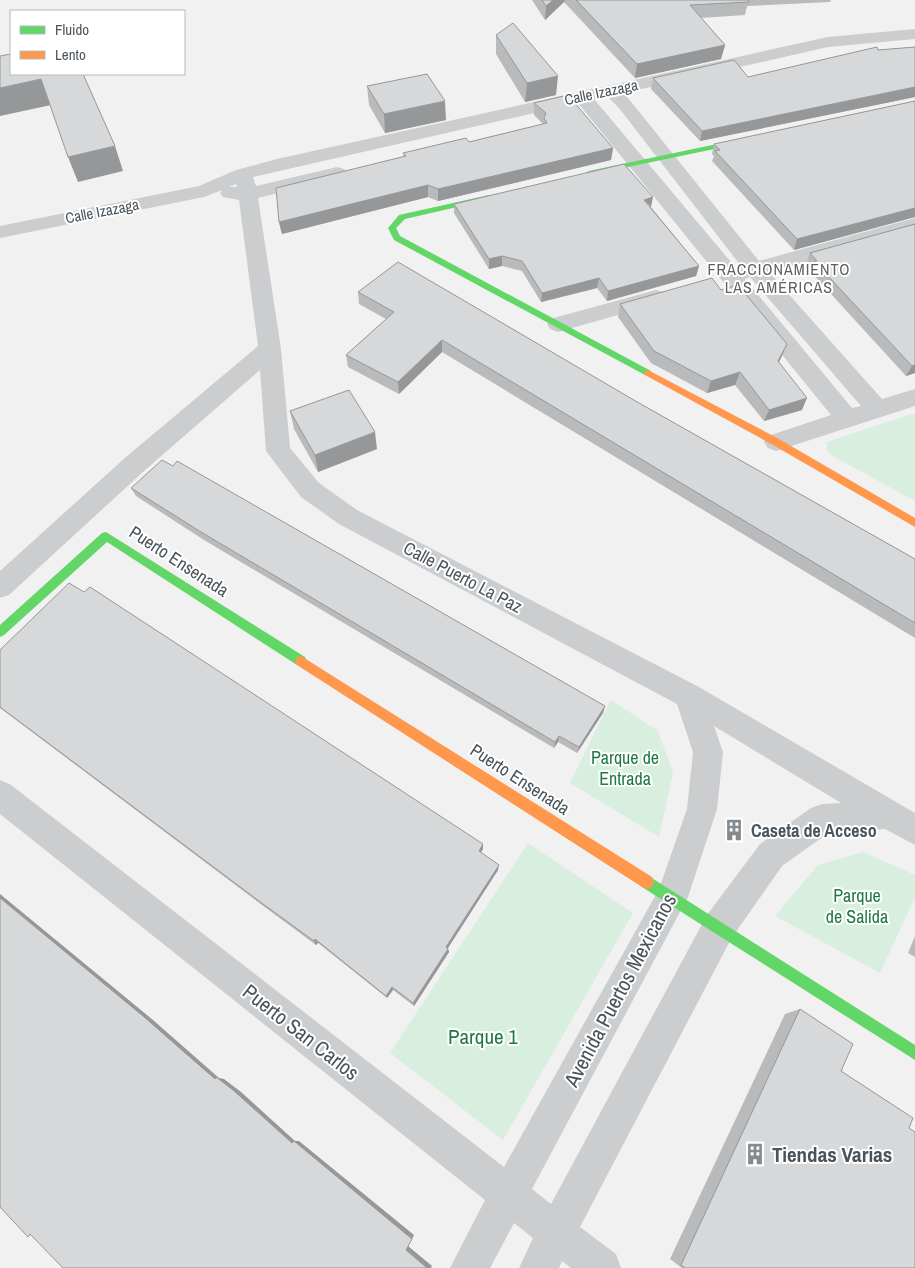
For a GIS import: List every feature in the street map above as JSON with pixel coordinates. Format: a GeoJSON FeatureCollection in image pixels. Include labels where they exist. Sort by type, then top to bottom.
{"type":"FeatureCollection","features":[{"type":"Feature","properties":{"kind":"street","name":"Calle Izazaga"},"geometry":{"type":"LineString","coordinates":[[245,184],[582,96],[828,42],[915,34]]}},
{"type":"Feature","properties":{"kind":"street","name":"Calle Izazaga"},"geometry":{"type":"LineString","coordinates":[[575,116],[838,56],[915,48]]}},
{"type":"Feature","properties":{"kind":"street"},"geometry":{"type":"LineString","coordinates":[[611,90],[625,104],[755,270],[877,409]]}},
{"type":"Feature","properties":{"kind":"street"},"geometry":{"type":"LineString","coordinates":[[582,96],[638,162],[722,279],[847,418]]}},
{"type":"Feature","properties":{"kind":"street"},"geometry":{"type":"LineString","coordinates":[[581,175],[762,136]]}},
{"type":"Feature","properties":{"kind":"street","name":"Calle Izazaga"},"geometry":{"type":"LineString","coordinates":[[0,232],[204,191],[357,169]]}},
{"type":"Feature","properties":{"kind":"street","name":"Calle Puerto La Paz"},"geometry":{"type":"LineString","coordinates":[[245,184],[270,349],[278,451],[310,490],[348,517],[689,696],[915,830]]}},
{"type":"Feature","properties":{"kind":"street"},"geometry":{"type":"LineString","coordinates":[[496,195],[402,217],[392,228],[397,238],[776,442],[915,524]]}},
{"type":"Feature","properties":{"kind":"street"},"geometry":{"type":"LineString","coordinates":[[722,279],[915,224]]}},
{"type":"Feature","properties":{"kind":"street"},"geometry":{"type":"LineString","coordinates":[[558,324],[677,291]]}},
{"type":"Feature","properties":{"kind":"street"},"geometry":{"type":"LineString","coordinates":[[0,587],[135,464],[270,349]]}},
{"type":"Feature","properties":{"kind":"street"},"geometry":{"type":"LineString","coordinates":[[776,442],[915,397]]}},
{"type":"Feature","properties":{"kind":"street","name":"Puerto Ensenada"},"geometry":{"type":"LineString","coordinates":[[0,632],[106,536],[915,1053]]}},
{"type":"Feature","properties":{"kind":"street","name":"Avenida Puertos Mexicanos"},"geometry":{"type":"LineString","coordinates":[[469,1268],[672,897],[702,810],[708,752],[689,696]]}},
{"type":"Feature","properties":{"kind":"street","name":"Puerto San Carlos"},"geometry":{"type":"LineString","coordinates":[[0,795],[602,1268]]}},
{"type":"Feature","properties":{"kind":"street"},"geometry":{"type":"LineString","coordinates":[[538,1268],[719,926],[771,855],[822,819],[887,814]]}},
{"type":"Feature","properties":{"kind":"green space"},"geometry":{"type":"Polygon","coordinates":[[[915,413],[915,501],[831,455],[827,450],[827,442],[915,413]]]}},
{"type":"Feature","properties":{"kind":"green space","name":"Parque de Entrada"},"geometry":{"type":"Polygon","coordinates":[[[611,700],[658,731],[673,773],[659,837],[570,783],[611,700]]]}},
{"type":"Feature","properties":{"kind":"green space","name":"Parque 1"},"geometry":{"type":"Polygon","coordinates":[[[528,843],[633,913],[503,1140],[390,1053],[528,843]]]}},
{"type":"Feature","properties":{"kind":"green space","name":"Parque de Salida"},"geometry":{"type":"Polygon","coordinates":[[[863,852],[915,875],[915,897],[880,973],[775,916],[818,865],[863,852]]]}},
{"type":"Feature","properties":{"kind":"building"},"geometry":{"type":"Polygon","coordinates":[[[542,0],[553,0],[546,6],[542,0]]]}},
{"type":"Feature","properties":{"kind":"building"},"geometry":{"type":"Polygon","coordinates":[[[576,0],[748,0],[749,2],[690,5],[725,45],[637,64],[576,0]]]}},
{"type":"Feature","properties":{"kind":"building"},"geometry":{"type":"Polygon","coordinates":[[[513,23],[558,76],[527,83],[496,35],[513,23]]]}},
{"type":"Feature","properties":{"kind":"building"},"geometry":{"type":"Polygon","coordinates":[[[877,47],[878,50],[915,47],[915,87],[702,131],[653,78],[734,60],[748,77],[877,47]]]}},
{"type":"Feature","properties":{"kind":"building"},"geometry":{"type":"Polygon","coordinates":[[[10,54],[10,75],[83,75],[115,146],[68,157],[41,79],[0,88],[0,56],[10,54]]]}},
{"type":"Feature","properties":{"kind":"building"},"geometry":{"type":"Polygon","coordinates":[[[427,74],[445,101],[384,114],[367,86],[427,74]]]}},
{"type":"Feature","properties":{"kind":"building"},"geometry":{"type":"Polygon","coordinates":[[[568,95],[613,148],[438,189],[428,185],[279,222],[276,188],[406,156],[403,153],[466,138],[469,142],[547,123],[544,118],[546,113],[534,103],[568,95]]]}},
{"type":"Feature","properties":{"kind":"building"},"geometry":{"type":"Polygon","coordinates":[[[915,101],[915,208],[797,239],[715,151],[720,150],[714,144],[915,101]]]}},
{"type":"Feature","properties":{"kind":"building"},"geometry":{"type":"Polygon","coordinates":[[[624,164],[653,197],[644,200],[699,266],[608,291],[599,278],[542,293],[522,261],[502,256],[489,259],[454,204],[624,164]]]}},
{"type":"Feature","properties":{"kind":"building"},"geometry":{"type":"Polygon","coordinates":[[[915,224],[915,365],[912,366],[814,261],[817,261],[810,253],[915,224]]]}},
{"type":"Feature","properties":{"kind":"building"},"geometry":{"type":"Polygon","coordinates":[[[398,262],[639,403],[915,559],[915,623],[442,340],[398,382],[346,355],[394,312],[358,292],[398,262]]]}},
{"type":"Feature","properties":{"kind":"building"},"geometry":{"type":"Polygon","coordinates":[[[712,278],[721,290],[738,285],[787,344],[778,361],[807,398],[769,410],[740,372],[711,381],[654,351],[620,304],[712,278]]]}},
{"type":"Feature","properties":{"kind":"building"},"geometry":{"type":"Polygon","coordinates":[[[349,390],[375,432],[315,455],[290,411],[349,390]]]}},
{"type":"Feature","properties":{"kind":"building"},"geometry":{"type":"Polygon","coordinates":[[[162,460],[173,466],[177,461],[605,706],[579,747],[559,736],[555,742],[201,532],[131,488],[162,460]]]}},
{"type":"Feature","properties":{"kind":"building"},"geometry":{"type":"Polygon","coordinates":[[[69,583],[84,592],[90,587],[483,844],[479,851],[499,865],[446,947],[448,949],[413,1003],[392,987],[386,996],[315,939],[314,941],[263,904],[0,707],[0,650],[69,583]]]}},
{"type":"Feature","properties":{"kind":"building"},"geometry":{"type":"Polygon","coordinates":[[[0,898],[143,1016],[215,1079],[216,1077],[233,1090],[292,1143],[294,1141],[412,1239],[406,1250],[427,1268],[63,1268],[30,1234],[28,1237],[0,1207],[0,898]]]}},
{"type":"Feature","properties":{"kind":"building"},"geometry":{"type":"Polygon","coordinates":[[[800,1009],[853,1044],[841,1071],[913,1118],[909,1128],[915,1132],[915,1268],[685,1268],[681,1265],[800,1009]]]}},
{"type":"Feature","properties":{"kind":"traffic: fast"},"geometry":{"type":"LineString","coordinates":[[589,173],[750,139]]}},
{"type":"Feature","properties":{"kind":"traffic: fast"},"geometry":{"type":"LineString","coordinates":[[489,197],[402,217],[392,228],[397,238],[648,373]]}},
{"type":"Feature","properties":{"kind":"traffic: fast"},"geometry":{"type":"LineString","coordinates":[[0,632],[106,536],[301,661]]}},
{"type":"Feature","properties":{"kind":"traffic: fast"},"geometry":{"type":"LineString","coordinates":[[647,882],[915,1053]]}},
{"type":"Feature","properties":{"kind":"traffic: slow"},"geometry":{"type":"LineString","coordinates":[[648,373],[776,442],[915,523]]}},
{"type":"Feature","properties":{"kind":"traffic: slow"},"geometry":{"type":"LineString","coordinates":[[301,661],[647,882]]}},
{"type":"Feature","properties":{"kind":"place","name":"Caseta de Acceso"},"geometry":{"type":"Point","coordinates":[734,830]}},
{"type":"Feature","properties":{"kind":"place","name":"Tiendas Varias"},"geometry":{"type":"Point","coordinates":[755,1154]}},
{"type":"Feature","properties":{"kind":"district","name":"FRACCIONAMIENTO LAS AMÉRICAS"},"geometry":{"type":"Point","coordinates":[779,278]}}]}
